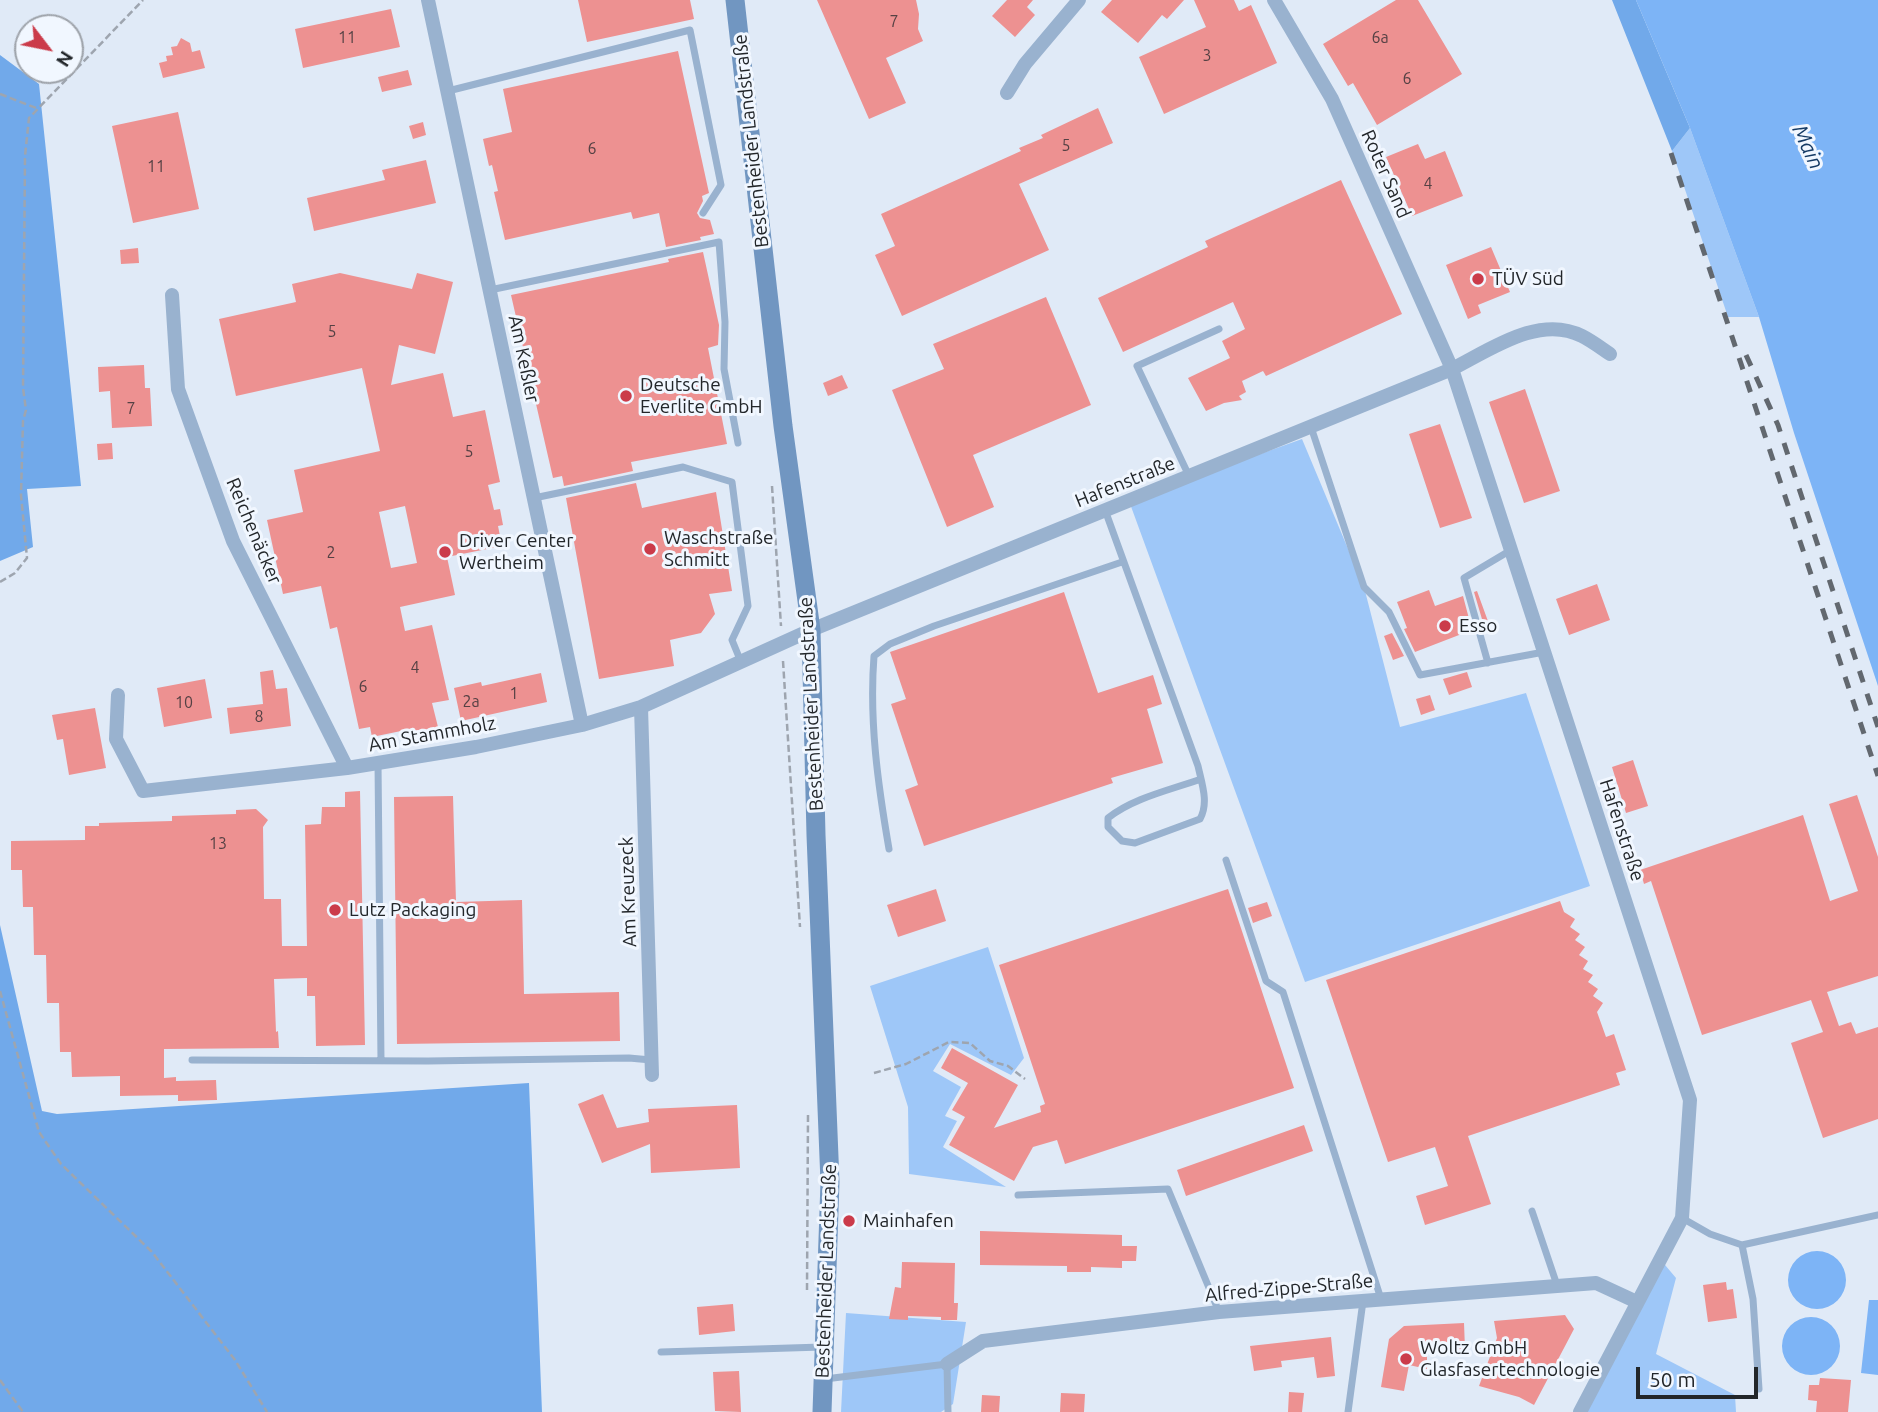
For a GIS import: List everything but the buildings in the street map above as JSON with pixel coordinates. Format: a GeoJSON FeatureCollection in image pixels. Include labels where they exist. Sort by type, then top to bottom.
{"type":"FeatureCollection","features":[{"type":"Feature","properties":{"kind":"main road","name":"Bestenheider Landstraße"},"geometry":{"type":"LineString","coordinates":[[735,0],[783,426],[811,630],[830,1182],[822,1412]]}},
{"type":"Feature","properties":{"kind":"street","name":"Am Keßler"},"geometry":{"type":"LineString","coordinates":[[428,0],[582,725]]}},
{"type":"Feature","properties":{"kind":"street"},"geometry":{"type":"LineString","coordinates":[[1007,93],[1025,64],[1079,0]]}},
{"type":"Feature","properties":{"kind":"street","name":"Roter Sand"},"geometry":{"type":"LineString","coordinates":[[1274,0],[1332,99],[1452,369]]}},
{"type":"Feature","properties":{"kind":"street","name":"Reichenäcker"},"geometry":{"type":"LineString","coordinates":[[172,295],[178,389],[230,532],[347,768]]}},
{"type":"Feature","properties":{"kind":"street","name":"Hafenstraße"},"geometry":{"type":"LineString","coordinates":[[811,630],[1452,369],[1516,336],[1548,329],[1580,335],[1610,354]]}},
{"type":"Feature","properties":{"kind":"street","name":"Hafenstraße"},"geometry":{"type":"LineString","coordinates":[[1452,369],[1690,1100],[1682,1219],[1580,1412]]}},
{"type":"Feature","properties":{"kind":"street","name":"Am Stammholz"},"geometry":{"type":"LineString","coordinates":[[118,695],[116,739],[143,791],[347,768],[476,747],[582,725],[642,707],[811,630]]}},
{"type":"Feature","properties":{"kind":"street","name":"Am Kreuzeck"},"geometry":{"type":"LineString","coordinates":[[642,707],[652,1067]]}},
{"type":"Feature","properties":{"kind":"street","name":"Alfred-Zippe-Straße"},"geometry":{"type":"LineString","coordinates":[[947,1364],[983,1341],[1219,1312],[1596,1283],[1637,1302]]}},
{"type":"Feature","properties":{"kind":"lane"},"geometry":{"type":"LineString","coordinates":[[447,92],[690,30],[722,185],[703,213]]}},
{"type":"Feature","properties":{"kind":"lane"},"geometry":{"type":"LineString","coordinates":[[489,290],[719,242],[725,322],[724,369],[738,443]]}},
{"type":"Feature","properties":{"kind":"lane"},"geometry":{"type":"LineString","coordinates":[[1189,476],[1137,366],[1219,329]]}},
{"type":"Feature","properties":{"kind":"lane"},"geometry":{"type":"LineString","coordinates":[[1311,426],[1364,587],[1389,612],[1419,675],[1544,652]]}},
{"type":"Feature","properties":{"kind":"lane"},"geometry":{"type":"LineString","coordinates":[[534,498],[683,467],[732,482],[748,606],[732,640],[741,662]]}},
{"type":"Feature","properties":{"kind":"lane"},"geometry":{"type":"LineString","coordinates":[[1105,510],[1201,779],[1205,811],[1200,819],[1135,843],[1122,841],[1108,827],[1108,818],[1138,801],[1201,779]]}},
{"type":"Feature","properties":{"kind":"lane"},"geometry":{"type":"LineString","coordinates":[[1488,663],[1464,578],[1511,550]]}},
{"type":"Feature","properties":{"kind":"lane"},"geometry":{"type":"LineString","coordinates":[[889,849],[875,765],[871,688],[874,656],[890,644],[934,626],[1122,562]]}},
{"type":"Feature","properties":{"kind":"lane"},"geometry":{"type":"LineString","coordinates":[[378,763],[381,1060]]}},
{"type":"Feature","properties":{"kind":"lane"},"geometry":{"type":"LineString","coordinates":[[1226,860],[1266,981],[1283,992],[1381,1300]]}},
{"type":"Feature","properties":{"kind":"lane"},"geometry":{"type":"LineString","coordinates":[[192,1060],[629,1058],[652,1067]]}},
{"type":"Feature","properties":{"kind":"lane"},"geometry":{"type":"LineString","coordinates":[[1018,1195],[1168,1189],[1219,1312]]}},
{"type":"Feature","properties":{"kind":"lane"},"geometry":{"type":"LineString","coordinates":[[1532,1211],[1558,1286]]}},
{"type":"Feature","properties":{"kind":"lane"},"geometry":{"type":"LineString","coordinates":[[1682,1219],[1710,1234],[1742,1245],[1878,1216]]}},
{"type":"Feature","properties":{"kind":"lane"},"geometry":{"type":"LineString","coordinates":[[1742,1245],[1753,1300],[1759,1389]]}},
{"type":"Feature","properties":{"kind":"lane"},"geometry":{"type":"LineString","coordinates":[[1348,1412],[1363,1301]]}},
{"type":"Feature","properties":{"kind":"lane"},"geometry":{"type":"LineString","coordinates":[[661,1352],[824,1346]]}},
{"type":"Feature","properties":{"kind":"lane"},"geometry":{"type":"LineString","coordinates":[[823,1380],[947,1364],[948,1412]]}},
{"type":"Feature","properties":{"kind":"path"},"geometry":{"type":"LineString","coordinates":[[0,582],[15,573],[27,558],[21,495],[23,421],[26,410],[23,388],[25,156],[29,118],[142,0]]}},
{"type":"Feature","properties":{"kind":"path"},"geometry":{"type":"LineString","coordinates":[[0,94],[37,109]]}},
{"type":"Feature","properties":{"kind":"path"},"geometry":{"type":"LineString","coordinates":[[771,477],[800,927]]}},
{"type":"Feature","properties":{"kind":"path"},"geometry":{"type":"LineString","coordinates":[[0,991],[39,1132],[61,1164],[152,1252],[235,1360],[267,1412]]}},
{"type":"Feature","properties":{"kind":"path"},"geometry":{"type":"LineString","coordinates":[[874,1073],[906,1064],[949,1042],[970,1043],[990,1061],[1009,1066],[1025,1079]]}},
{"type":"Feature","properties":{"kind":"path"},"geometry":{"type":"LineString","coordinates":[[808,1110],[809,1297]]}},
{"type":"Feature","properties":{"kind":"path"},"geometry":{"type":"LineString","coordinates":[[0,1380],[23,1412]]}},
{"type":"Feature","properties":{"kind":"shaded area"},"geometry":{"type":"Polygon","coordinates":[[[1612,0],[1636,0],[1690,128],[1672,151],[1612,0]]]}},
{"type":"Feature","properties":{"kind":"shaded area"},"geometry":{"type":"Polygon","coordinates":[[[0,55],[14,65],[14,84],[39,84],[81,486],[27,489],[33,547],[0,561],[0,55]]]}},
{"type":"Feature","properties":{"kind":"shaded area"},"geometry":{"type":"Polygon","coordinates":[[[1690,128],[1759,317],[1728,317],[1672,151],[1690,128]]]}},
{"type":"Feature","properties":{"kind":"shaded area"},"geometry":{"type":"Polygon","coordinates":[[[1302,439],[1364,587],[1400,727],[1526,693],[1590,886],[1305,982],[1129,501],[1302,439]]]}},
{"type":"Feature","properties":{"kind":"shaded area"},"geometry":{"type":"Polygon","coordinates":[[[0,925],[42,1111],[57,1114],[529,1083],[542,1412],[0,1412],[0,925]]]}},
{"type":"Feature","properties":{"kind":"shaded area"},"geometry":{"type":"Polygon","coordinates":[[[988,947],[1024,1058],[1011,1075],[950,1044],[933,1071],[961,1087],[945,1116],[957,1121],[943,1147],[1006,1187],[909,1174],[908,1107],[870,986],[988,947]]]}},
{"type":"Feature","properties":{"kind":"shaded area"},"geometry":{"type":"Polygon","coordinates":[[[1660,1259],[1676,1278],[1656,1354],[1735,1395],[1736,1412],[1580,1412],[1660,1259]]]}},
{"type":"Feature","properties":{"kind":"shaded area"},"geometry":{"type":"Polygon","coordinates":[[[846,1313],[966,1322],[953,1404],[941,1412],[841,1412],[846,1313]]]}},
{"type":"Feature","properties":{"kind":"water","name":"Main"},"geometry":{"type":"Polygon","coordinates":[[[1636,0],[1878,0],[1878,686],[1794,433],[1759,317],[1690,128],[1636,0]]]}},
{"type":"Feature","properties":{"kind":"water"},"geometry":{"type":"Polygon","coordinates":[[[1817,1251],[1828,1253],[1841,1264],[1846,1280],[1844,1291],[1833,1304],[1817,1309],[1806,1307],[1793,1296],[1788,1280],[1790,1269],[1801,1256],[1817,1251]]]}},
{"type":"Feature","properties":{"kind":"water"},"geometry":{"type":"Polygon","coordinates":[[[1869,1300],[1878,1300],[1878,1375],[1861,1373],[1869,1300]]]}},
{"type":"Feature","properties":{"kind":"water"},"geometry":{"type":"Polygon","coordinates":[[[1805,1317],[1817,1317],[1832,1325],[1840,1340],[1840,1352],[1832,1367],[1817,1375],[1805,1375],[1790,1367],[1782,1352],[1782,1340],[1790,1325],[1805,1317]]]}},
{"type":"Feature","properties":{"kind":"railway"},"geometry":{"type":"LineString","coordinates":[[1671,153],[1878,776]]}},
{"type":"Feature","properties":{"kind":"railway"},"geometry":{"type":"LineString","coordinates":[[1746,355],[1778,425],[1878,727]]}},
{"type":"Feature","properties":{"kind":"place","name":"TÜV Süd"},"geometry":{"type":"Point","coordinates":[1478,279]}},
{"type":"Feature","properties":{"kind":"place","name":"Deutsche Everlite GmbH"},"geometry":{"type":"Point","coordinates":[626,396]}},
{"type":"Feature","properties":{"kind":"place","name":"Waschstraße Schmitt"},"geometry":{"type":"Point","coordinates":[650,549]}},
{"type":"Feature","properties":{"kind":"place","name":"Driver Center Wertheim"},"geometry":{"type":"Point","coordinates":[445,552]}},
{"type":"Feature","properties":{"kind":"place","name":"Esso"},"geometry":{"type":"Point","coordinates":[1445,626]}},
{"type":"Feature","properties":{"kind":"place","name":"Lutz Packaging"},"geometry":{"type":"Point","coordinates":[335,910]}},
{"type":"Feature","properties":{"kind":"place","name":"Mainhafen"},"geometry":{"type":"Point","coordinates":[849,1221]}},
{"type":"Feature","properties":{"kind":"place","name":"Woltz GmbH Glasfasertechnologie"},"geometry":{"type":"Point","coordinates":[1406,1359]}}]}
